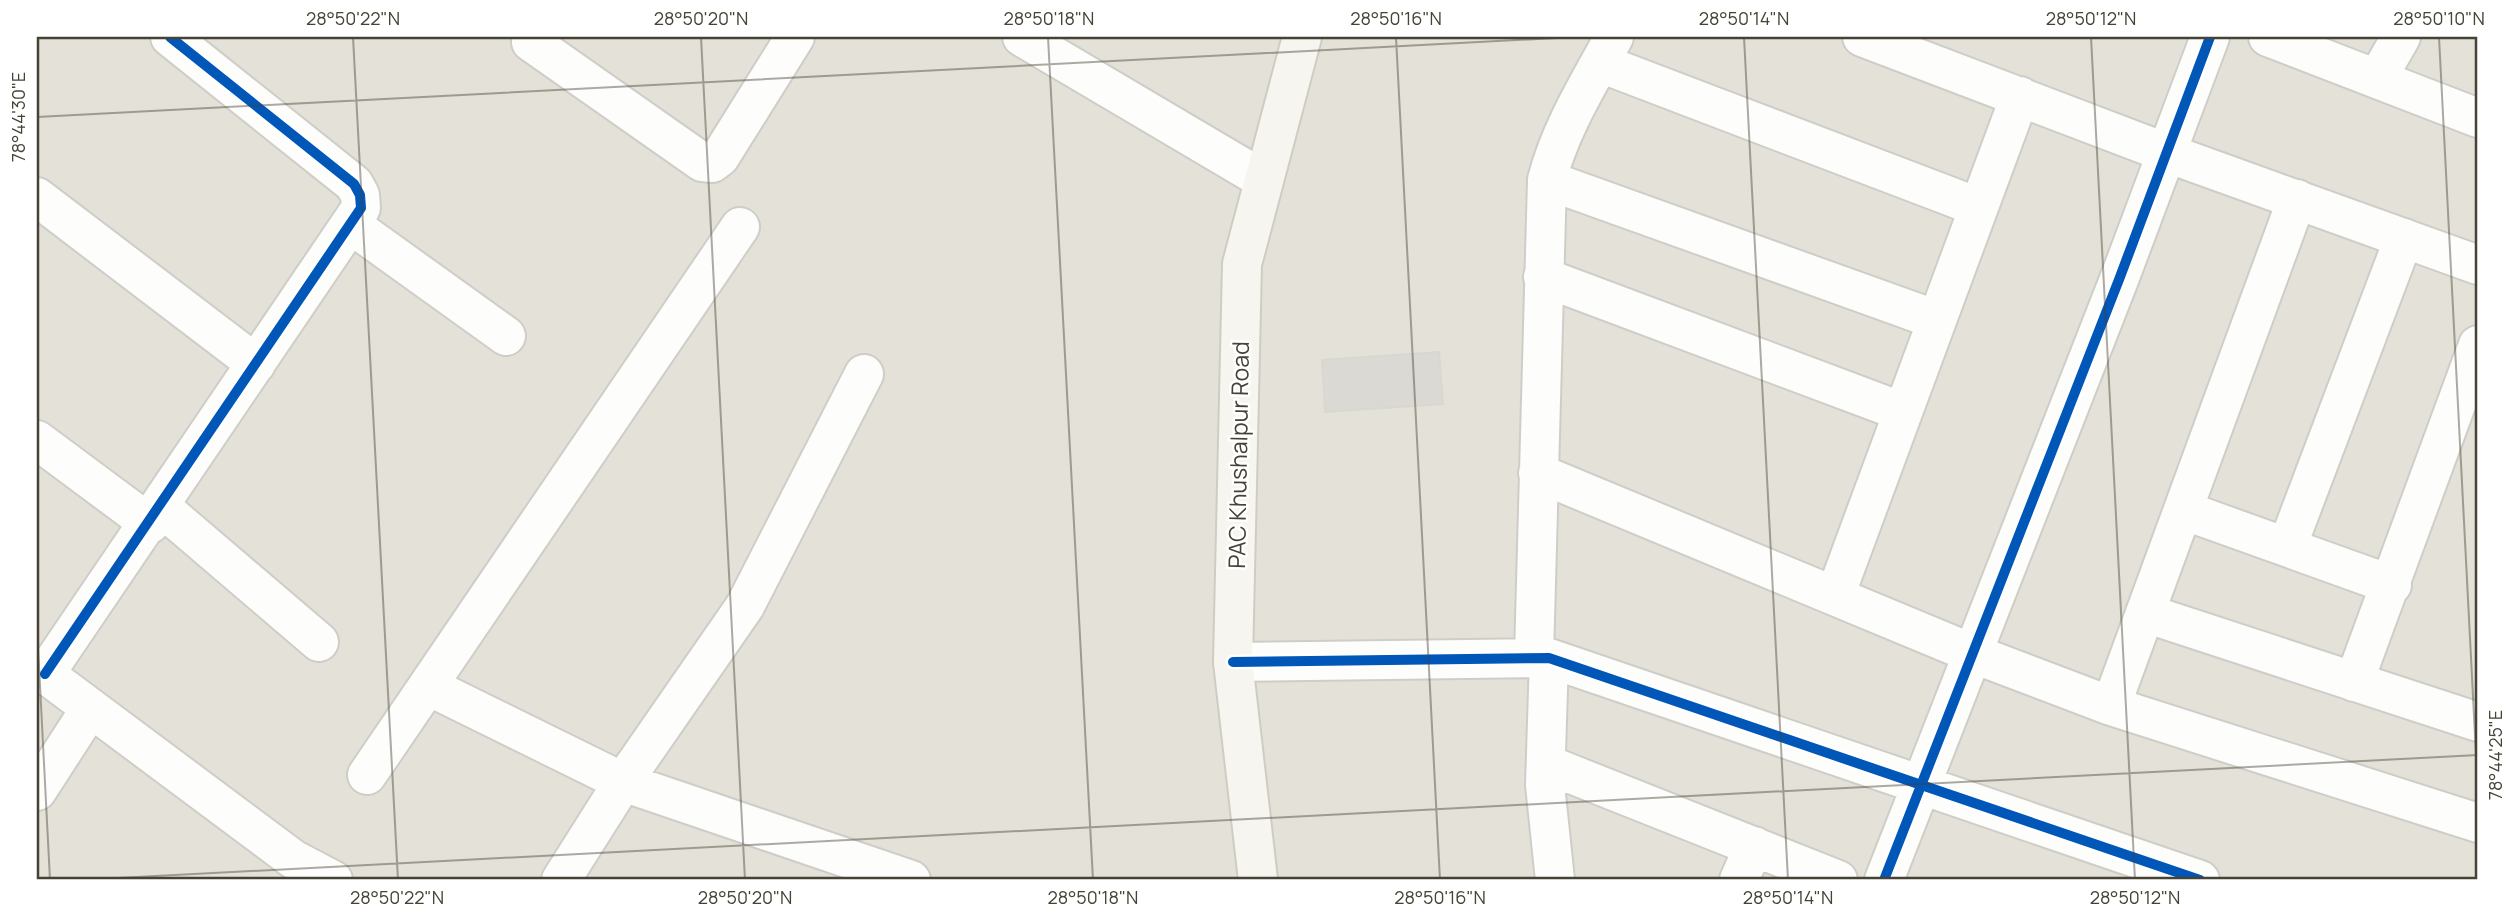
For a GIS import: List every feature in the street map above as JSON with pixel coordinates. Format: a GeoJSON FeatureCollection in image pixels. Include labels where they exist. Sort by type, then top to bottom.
{"type":"FeatureCollection","features":[{"type":"Feature","properties":{"kind":"main road","name":"PAC Khushalpur Road"},"geometry":{"type":"LineString","coordinates":[[1258,880],[1233,662],[1242,264],[1302,37]]}},
{"type":"Feature","properties":{"kind":"street"},"geometry":{"type":"LineString","coordinates":[[170,37],[354,184],[360,195],[361,208],[155,515],[41,671],[293,859],[332,880]]}},
{"type":"Feature","properties":{"kind":"street"},"geometry":{"type":"LineString","coordinates":[[531,42],[702,162],[712,163],[720,158],[795,37]]}},
{"type":"Feature","properties":{"kind":"street"},"geometry":{"type":"LineString","coordinates":[[1022,37],[1265,180]]}},
{"type":"Feature","properties":{"kind":"street"},"geometry":{"type":"LineString","coordinates":[[1862,37],[2167,153],[2478,265]]}},
{"type":"Feature","properties":{"kind":"street"},"geometry":{"type":"LineString","coordinates":[[1884,880],[1974,654],[2210,37]]}},
{"type":"Feature","properties":{"kind":"street"},"geometry":{"type":"LineString","coordinates":[[2268,37],[2378,77],[2478,118]]}},
{"type":"Feature","properties":{"kind":"street"},"geometry":{"type":"LineString","coordinates":[[2378,77],[2400,37]]}},
{"type":"Feature","properties":{"kind":"street"},"geometry":{"type":"LineString","coordinates":[[1555,880],[1546,811],[1538,473],[1547,180],[1553,157],[1607,50],[1978,207]]}},
{"type":"Feature","properties":{"kind":"street"},"geometry":{"type":"LineString","coordinates":[[1835,596],[2020,96]]}},
{"type":"Feature","properties":{"kind":"street"},"geometry":{"type":"LineString","coordinates":[[1547,180],[1937,320]]}},
{"type":"Feature","properties":{"kind":"street"},"geometry":{"type":"LineString","coordinates":[[37,197],[256,364]]}},
{"type":"Feature","properties":{"kind":"street"},"geometry":{"type":"LineString","coordinates":[[2111,706],[2297,199]]}},
{"type":"Feature","properties":{"kind":"street"},"geometry":{"type":"LineString","coordinates":[[350,224],[506,336]]}},
{"type":"Feature","properties":{"kind":"street"},"geometry":{"type":"LineString","coordinates":[[367,775],[740,227]]}},
{"type":"Feature","properties":{"kind":"street"},"geometry":{"type":"LineString","coordinates":[[2287,547],[2404,238]]}},
{"type":"Feature","properties":{"kind":"street"},"geometry":{"type":"LineString","coordinates":[[1543,277],[1903,412]]}},
{"type":"Feature","properties":{"kind":"street"},"geometry":{"type":"LineString","coordinates":[[2354,682],[2392,585],[2478,345]]}},
{"type":"Feature","properties":{"kind":"street"},"geometry":{"type":"LineString","coordinates":[[561,880],[623,782],[745,606],[864,373]]}},
{"type":"Feature","properties":{"kind":"street"},"geometry":{"type":"LineString","coordinates":[[37,440],[155,515],[319,642]]}},
{"type":"Feature","properties":{"kind":"street"},"geometry":{"type":"LineString","coordinates":[[1538,473],[1974,654],[2111,706],[2478,823]]}},
{"type":"Feature","properties":{"kind":"street"},"geometry":{"type":"LineString","coordinates":[[2183,510],[2392,585]]}},
{"type":"Feature","properties":{"kind":"street"},"geometry":{"type":"LineString","coordinates":[[2145,613],[2478,722]]}},
{"type":"Feature","properties":{"kind":"street"},"geometry":{"type":"LineString","coordinates":[[1233,662],[1542,657],[2200,880]]}},
{"type":"Feature","properties":{"kind":"street"},"geometry":{"type":"LineString","coordinates":[[428,685],[623,782],[911,880]]}},
{"type":"Feature","properties":{"kind":"street"},"geometry":{"type":"LineString","coordinates":[[37,791],[90,709]]}},
{"type":"Feature","properties":{"kind":"street"},"geometry":{"type":"LineString","coordinates":[[1546,764],[1746,863],[1838,880]]}},
{"type":"Feature","properties":{"kind":"shaded area"},"geometry":{"type":"Polygon","coordinates":[[[37,37],[2478,37],[2478,880],[37,880],[37,37]]]}},
{"type":"Feature","properties":{"kind":"building"},"geometry":{"type":"Polygon","coordinates":[[[1439,352],[1443,404],[1325,412],[1322,360],[1439,352]]]}},
{"type":"Feature","properties":{"kind":"cycle path"},"geometry":{"type":"LineString","coordinates":[[45,674],[361,208],[360,195],[354,184],[170,37]]}},
{"type":"Feature","properties":{"kind":"cycle path"},"geometry":{"type":"LineString","coordinates":[[1884,880],[2120,277],[2210,37]]}},
{"type":"Feature","properties":{"kind":"cycle path"},"geometry":{"type":"LineString","coordinates":[[1233,662],[1549,658],[2200,880]]}}]}
